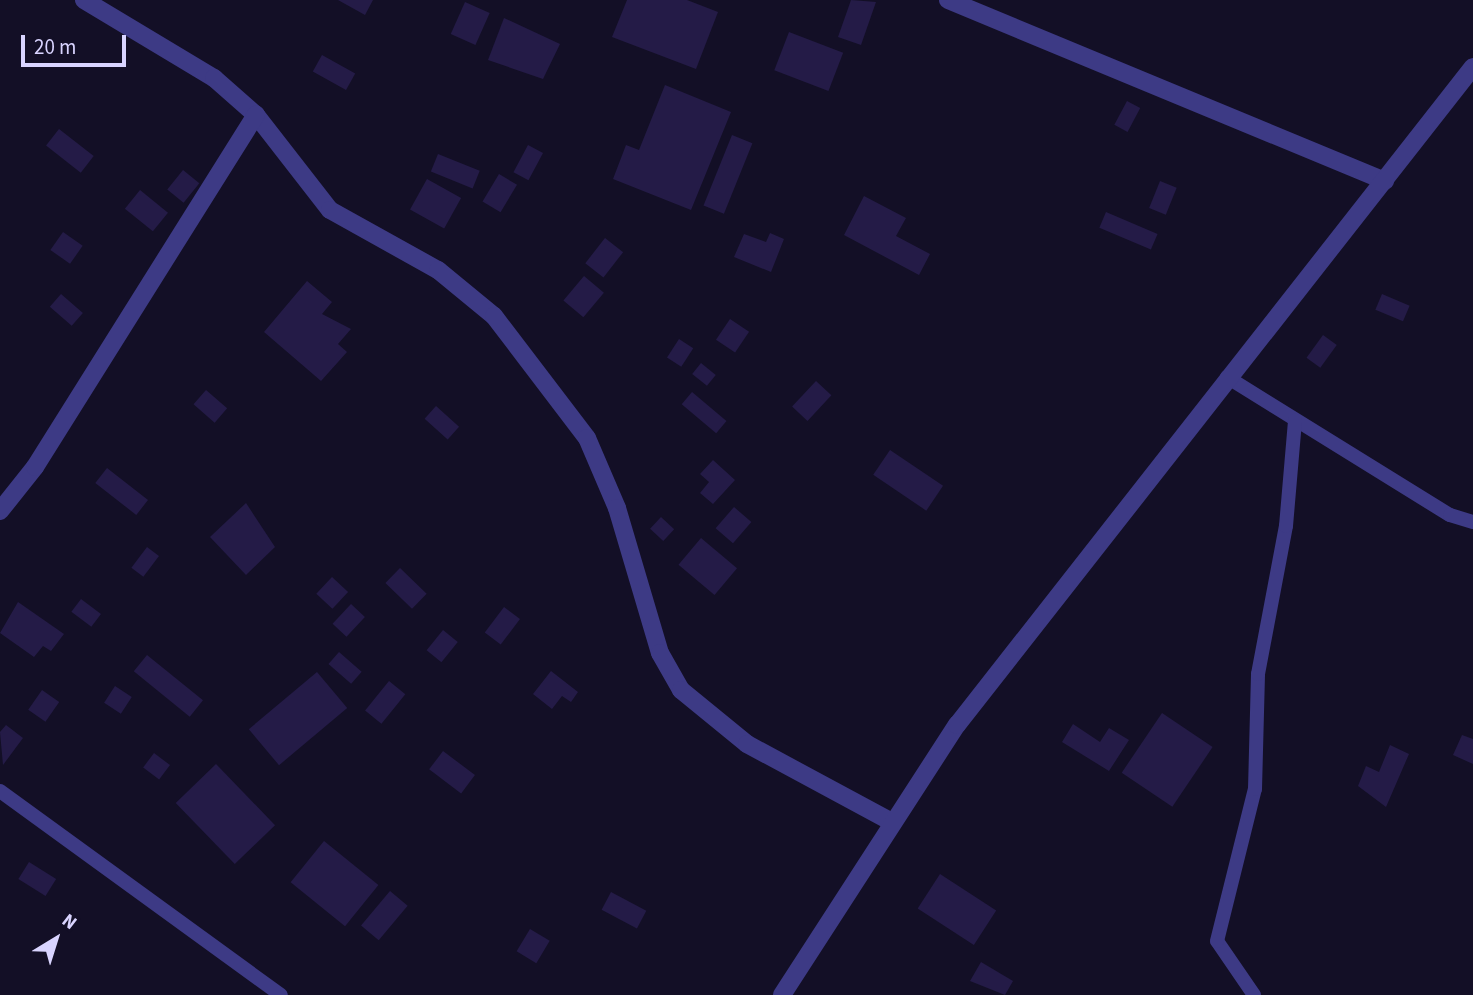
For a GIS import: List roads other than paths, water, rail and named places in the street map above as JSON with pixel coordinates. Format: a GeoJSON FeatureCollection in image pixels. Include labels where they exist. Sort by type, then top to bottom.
{"type":"FeatureCollection","features":[{"type":"Feature","properties":{"kind":"street"},"geometry":{"type":"LineString","coordinates":[[84,0],[214,78],[256,115],[330,210],[472,294],[587,438],[617,508],[660,653],[681,690],[747,744],[892,822]]}},
{"type":"Feature","properties":{"kind":"street"},"geometry":{"type":"LineString","coordinates":[[948,0],[1385,181]]}},
{"type":"Feature","properties":{"kind":"street"},"geometry":{"type":"LineString","coordinates":[[782,995],[892,822],[1023,636],[1473,68]]}},
{"type":"Feature","properties":{"kind":"street"},"geometry":{"type":"LineString","coordinates":[[0,511],[35,467],[256,115]]}},
{"type":"Feature","properties":{"kind":"lane"},"geometry":{"type":"LineString","coordinates":[[1227,377],[1450,515],[1473,522]]}},
{"type":"Feature","properties":{"kind":"lane"},"geometry":{"type":"LineString","coordinates":[[1254,995],[1217,941],[1255,789],[1258,674],[1286,526],[1295,420]]}},
{"type":"Feature","properties":{"kind":"lane"},"geometry":{"type":"LineString","coordinates":[[0,791],[281,995]]}}]}
